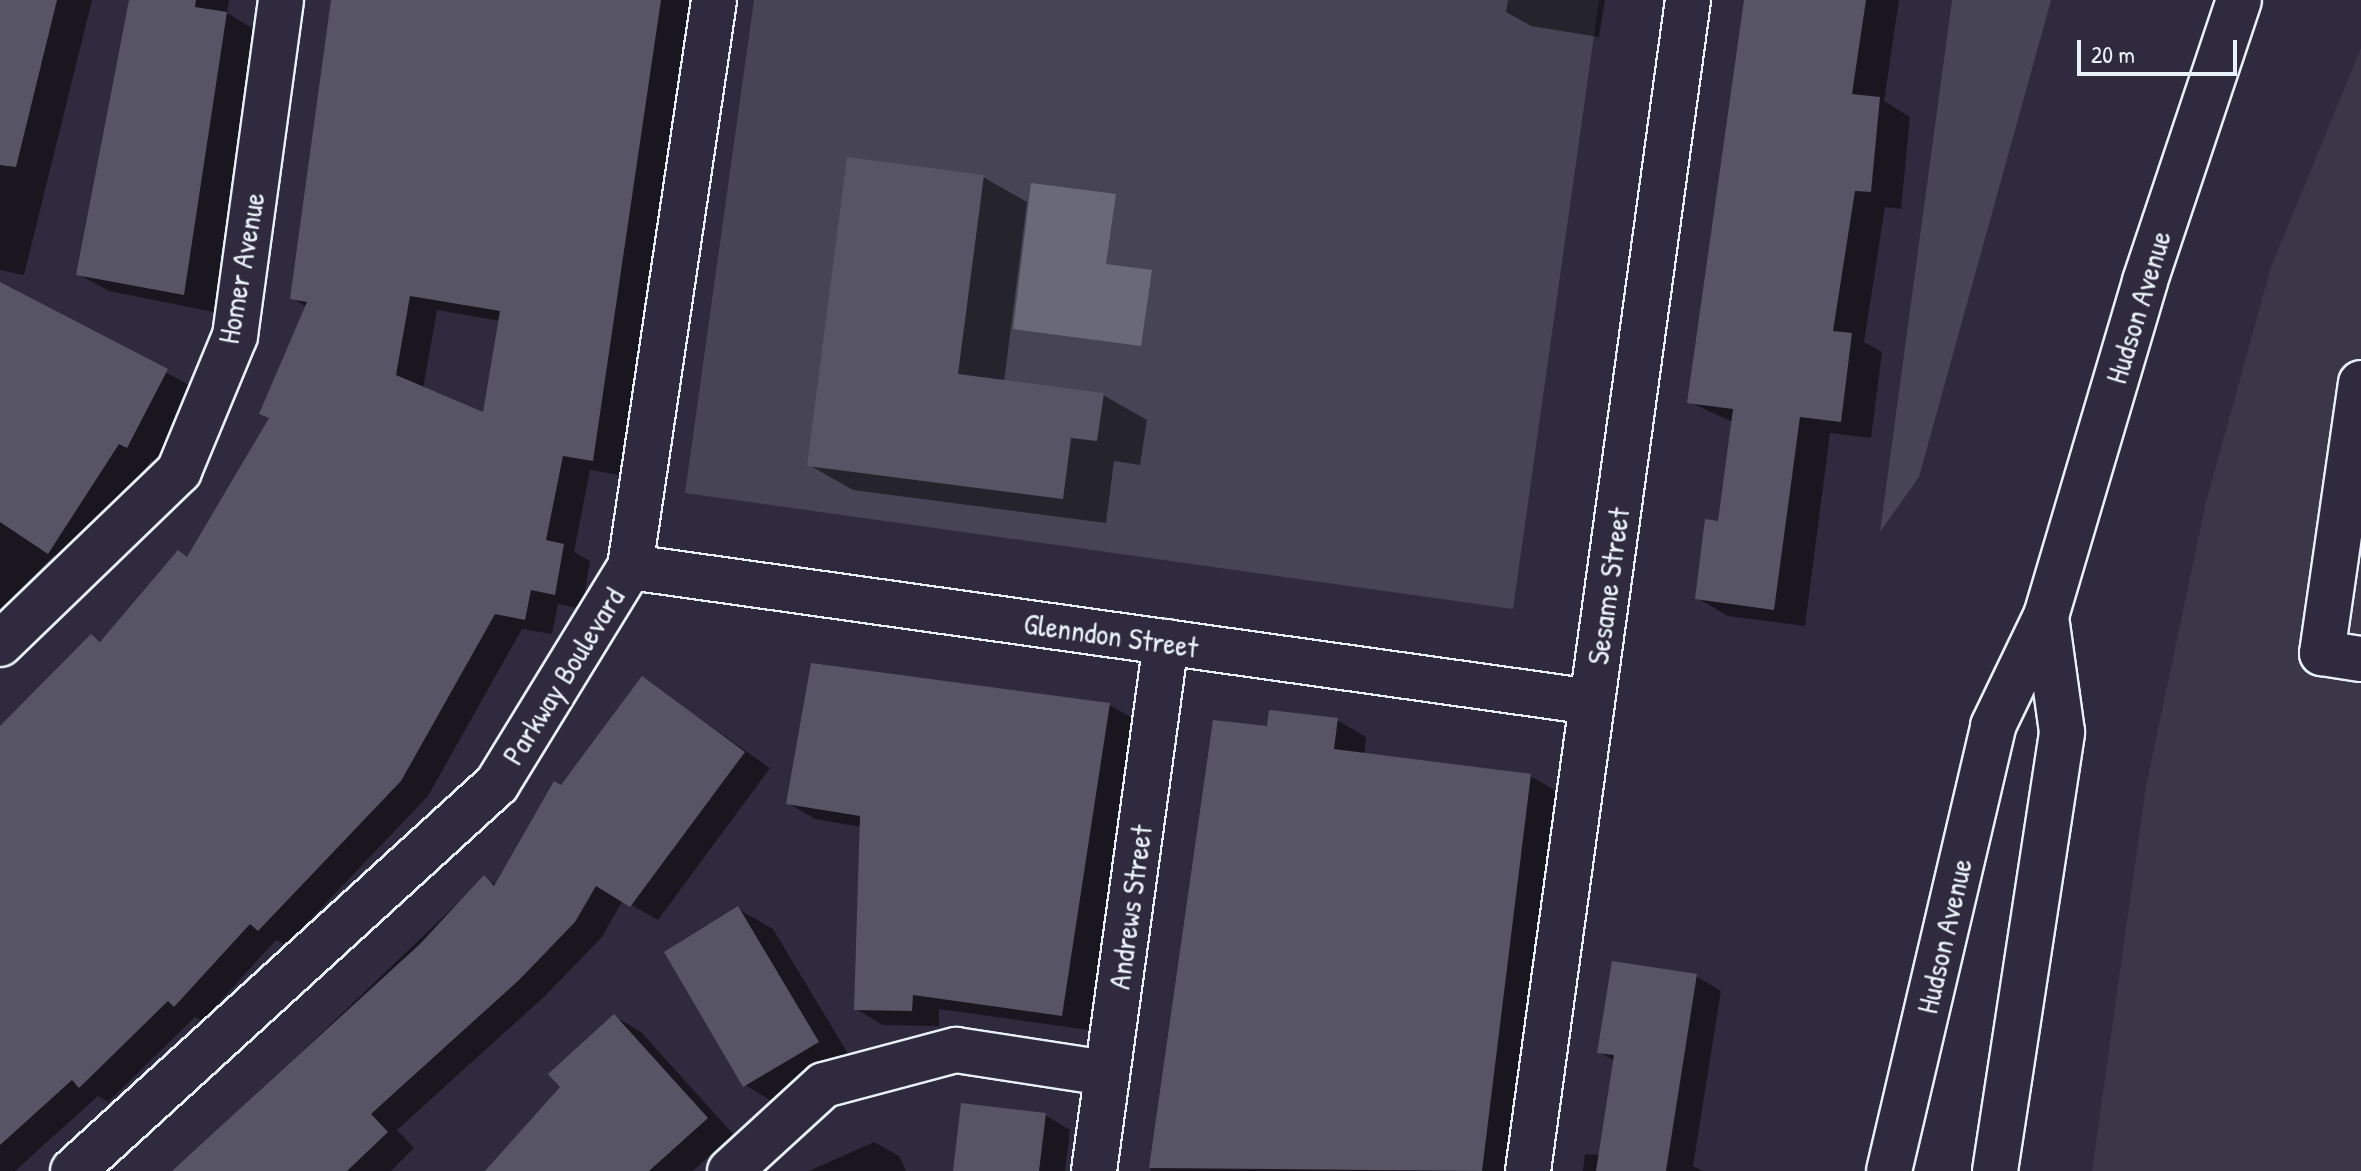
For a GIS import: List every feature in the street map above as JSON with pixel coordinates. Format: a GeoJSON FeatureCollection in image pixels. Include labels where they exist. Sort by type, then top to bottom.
{"type":"FeatureCollection","features":[{"type":"Feature","properties":{"kind":"street","name":"Homer Avenue"},"geometry":{"type":"LineString","coordinates":[[0,644],[179,471],[235,336],[281,0]]}},
{"type":"Feature","properties":{"kind":"street","name":"Parkway Boulevard"},"geometry":{"type":"LineString","coordinates":[[73,1171],[497,784],[630,567],[714,0]]}},
{"type":"Feature","properties":{"kind":"street","name":"Sesame Street"},"geometry":{"type":"LineString","coordinates":[[1528,1171],[1688,0]]}},
{"type":"Feature","properties":{"kind":"street","name":"Hudson Avenue"},"geometry":{"type":"LineString","coordinates":[[1889,1171],[1993,726],[2046,616],[2145,281],[2239,0]]}},
{"type":"Feature","properties":{"kind":"street"},"geometry":{"type":"LineString","coordinates":[[2361,383],[2322,653],[2361,659]]}},
{"type":"Feature","properties":{"kind":"street","name":"Glenndon Street"},"geometry":{"type":"LineString","coordinates":[[630,567],[1592,702]]}},
{"type":"Feature","properties":{"kind":"street","name":"Hudson Avenue"},"geometry":{"type":"LineString","coordinates":[[1995,1171],[2062,732],[2046,616]]}},
{"type":"Feature","properties":{"kind":"street","name":"Andrews Street"},"geometry":{"type":"LineString","coordinates":[[1094,1171],[1166,642]]}},
{"type":"Feature","properties":{"kind":"street"},"geometry":{"type":"LineString","coordinates":[[730,1171],[824,1085],[956,1050],[1107,1073]]}},
{"type":"Feature","properties":{"kind":"shaded area"},"geometry":{"type":"Polygon","coordinates":[[[754,0],[1599,0],[1513,609],[685,493],[754,0]]]}},
{"type":"Feature","properties":{"kind":"shaded area"},"geometry":{"type":"Polygon","coordinates":[[[1952,0],[2051,0],[1919,477],[1880,532],[1952,0]]]}},
{"type":"Feature","properties":{"kind":"shaded area"},"geometry":{"type":"Polygon","coordinates":[[[2361,48],[2361,1171],[2092,1171],[2146,786],[2206,502],[2271,267],[2361,48]]]}},
{"type":"Feature","properties":{"kind":"water"},"geometry":{"type":"Polygon","coordinates":[[[1031,183],[1116,194],[1106,264],[1152,270],[1141,346],[1013,329],[1031,183]]]}},
{"type":"Feature","properties":{"kind":"building"},"geometry":{"type":"Polygon","coordinates":[[[0,0],[57,0],[16,167],[0,165],[0,0]]]}},
{"type":"Feature","properties":{"kind":"building"},"geometry":{"type":"Polygon","coordinates":[[[129,0],[196,0],[195,7],[227,12],[184,295],[76,275],[129,0]]]}},
{"type":"Feature","properties":{"kind":"building"},"geometry":{"type":"Polygon","coordinates":[[[331,0],[661,0],[593,461],[563,456],[546,540],[564,544],[555,595],[531,590],[525,620],[495,614],[401,781],[258,931],[250,924],[174,1007],[168,1001],[79,1088],[72,1080],[0,1145],[0,726],[91,634],[100,642],[178,550],[187,557],[269,418],[259,414],[307,302],[290,299],[331,0]],[[410,296],[396,375],[483,412],[500,311],[410,296]]]}},
{"type":"Feature","properties":{"kind":"building"},"geometry":{"type":"Polygon","coordinates":[[[1744,0],[1866,0],[1852,94],[1880,97],[1871,192],[1855,191],[1833,331],[1852,333],[1841,422],[1800,417],[1774,610],[1695,599],[1705,519],[1718,521],[1733,409],[1687,403],[1744,0]]]}},
{"type":"Feature","properties":{"kind":"building"},"geometry":{"type":"Polygon","coordinates":[[[847,157],[984,175],[958,374],[1104,393],[1097,441],[1071,438],[1063,499],[807,466],[847,157]]]}},
{"type":"Feature","properties":{"kind":"building"},"geometry":{"type":"Polygon","coordinates":[[[0,282],[168,369],[127,448],[119,444],[48,554],[0,522],[0,282]]]}},
{"type":"Feature","properties":{"kind":"building"},"geometry":{"type":"Polygon","coordinates":[[[811,663],[1110,703],[1062,1016],[913,995],[912,1011],[854,1010],[860,816],[786,804],[811,663]]]}},
{"type":"Feature","properties":{"kind":"building"},"geometry":{"type":"Polygon","coordinates":[[[642,676],[745,752],[630,907],[596,886],[575,922],[519,980],[371,1114],[388,1132],[347,1171],[172,1171],[420,944],[484,875],[494,886],[554,781],[561,785],[642,676]]]}},
{"type":"Feature","properties":{"kind":"building"},"geometry":{"type":"Polygon","coordinates":[[[1269,710],[1338,718],[1334,749],[1531,774],[1482,1171],[1149,1168],[1213,720],[1267,726],[1269,710]]]}},
{"type":"Feature","properties":{"kind":"building"},"geometry":{"type":"Polygon","coordinates":[[[738,906],[819,1042],[743,1087],[664,952],[738,906]]]}},
{"type":"Feature","properties":{"kind":"building"},"geometry":{"type":"Polygon","coordinates":[[[1612,961],[1697,974],[1666,1171],[1596,1171],[1614,1055],[1597,1053],[1612,961]]]}},
{"type":"Feature","properties":{"kind":"building"},"geometry":{"type":"Polygon","coordinates":[[[614,1014],[708,1118],[649,1171],[485,1171],[560,1087],[548,1074],[614,1014]]]}},
{"type":"Feature","properties":{"kind":"building"},"geometry":{"type":"Polygon","coordinates":[[[961,1103],[1046,1113],[1039,1171],[953,1171],[961,1103]]]}}]}
